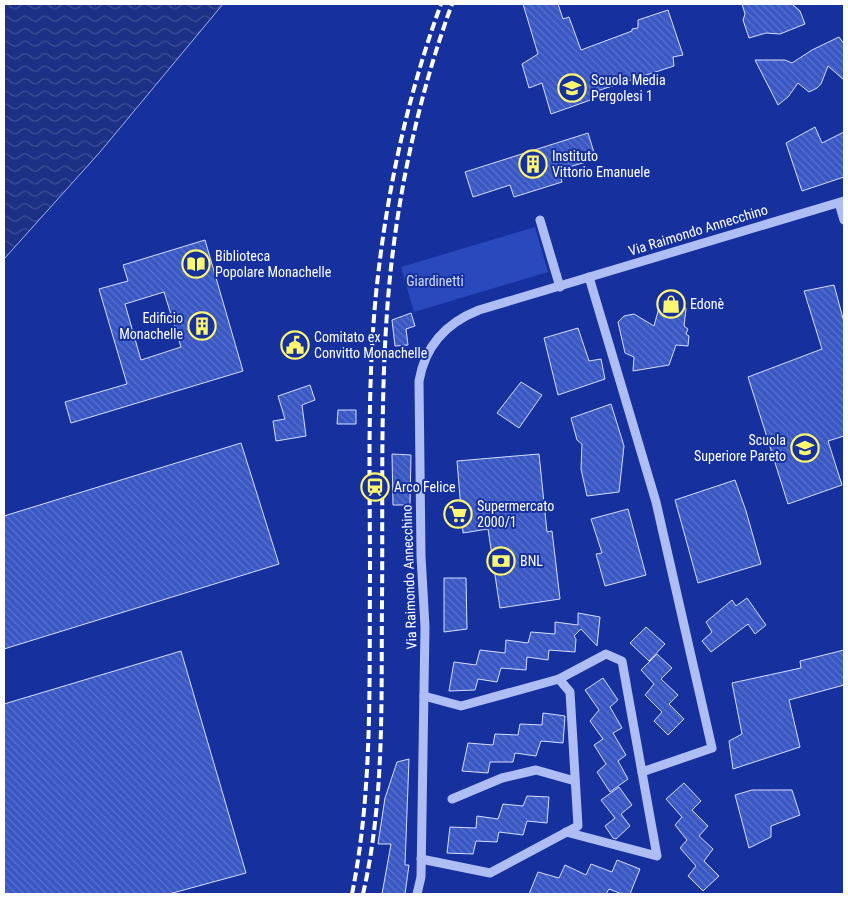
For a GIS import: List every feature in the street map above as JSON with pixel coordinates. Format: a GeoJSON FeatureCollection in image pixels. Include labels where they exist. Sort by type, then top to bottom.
{"type":"FeatureCollection","features":[{"type":"Feature","properties":{"kind":"street"},"geometry":{"type":"LineString","coordinates":[[842,202],[844,220]]}},
{"type":"Feature","properties":{"kind":"street","name":"Via Raimondo Annecchino"},"geometry":{"type":"LineString","coordinates":[[417,894],[421,877],[425,627],[421,556],[420,390],[422,367],[429,350],[447,328],[467,315],[842,202]]}},
{"type":"Feature","properties":{"kind":"street"},"geometry":{"type":"LineString","coordinates":[[540,220],[560,287]]}},
{"type":"Feature","properties":{"kind":"street"},"geometry":{"type":"LineString","coordinates":[[589,277],[656,502],[712,748],[642,772]]}},
{"type":"Feature","properties":{"kind":"street"},"geometry":{"type":"LineString","coordinates":[[424,696],[461,706],[559,679],[606,654],[622,661],[657,856],[566,832]]}},
{"type":"Feature","properties":{"kind":"street"},"geometry":{"type":"LineString","coordinates":[[421,859],[490,873],[578,826],[570,692],[559,679]]}},
{"type":"Feature","properties":{"kind":"street"},"geometry":{"type":"LineString","coordinates":[[452,799],[502,778],[536,770],[575,780]]}},
{"type":"Feature","properties":{"kind":"green space","name":"Giardinetti"},"geometry":{"type":"Polygon","coordinates":[[[535,227],[548,272],[414,312],[401,267],[535,227]]]}},
{"type":"Feature","properties":{"kind":"water"},"geometry":{"type":"Polygon","coordinates":[[[4,4],[223,4],[100,152],[4,259],[4,4]]]}},
{"type":"Feature","properties":{"kind":"building"},"geometry":{"type":"Polygon","coordinates":[[[523,4],[558,4],[563,19],[569,17],[581,50],[632,31],[632,29],[638,28],[638,20],[668,10],[683,55],[673,57],[674,66],[597,91],[599,97],[551,114],[542,83],[529,88],[522,64],[538,54],[523,4]]]}},
{"type":"Feature","properties":{"kind":"building"},"geometry":{"type":"Polygon","coordinates":[[[742,4],[792,4],[800,11],[805,24],[780,34],[766,33],[749,38],[743,20],[745,14],[742,4]]]}},
{"type":"Feature","properties":{"kind":"building"},"geometry":{"type":"Polygon","coordinates":[[[839,37],[844,44],[844,80],[828,66],[821,84],[817,88],[809,92],[798,83],[788,97],[778,105],[755,60],[785,60],[792,63],[812,50],[839,37]]]}},
{"type":"Feature","properties":{"kind":"building"},"geometry":{"type":"Polygon","coordinates":[[[815,127],[822,143],[844,132],[844,177],[802,191],[786,143],[815,127]]]}},
{"type":"Feature","properties":{"kind":"building","name":"Instituto Vittorio Emanuele"},"geometry":{"type":"Polygon","coordinates":[[[588,133],[596,159],[559,170],[562,182],[514,197],[510,185],[473,197],[465,172],[588,133]]]}},
{"type":"Feature","properties":{"kind":"building","name":"Edificio Monachelle"},"geometry":{"type":"Polygon","coordinates":[[[205,240],[243,371],[71,423],[65,402],[127,384],[99,289],[128,281],[123,265],[205,240]],[[164,292],[125,304],[141,360],[181,347],[164,292]]]}},
{"type":"Feature","properties":{"kind":"building"},"geometry":{"type":"Polygon","coordinates":[[[834,285],[844,322],[844,436],[828,441],[842,485],[788,504],[748,377],[822,349],[804,291],[834,285]]]}},
{"type":"Feature","properties":{"kind":"building"},"geometry":{"type":"Polygon","coordinates":[[[675,290],[686,309],[684,326],[688,329],[686,334],[689,336],[688,346],[676,345],[669,365],[633,371],[634,357],[625,353],[618,322],[624,316],[634,314],[654,326],[660,304],[665,295],[675,290]]]}},
{"type":"Feature","properties":{"kind":"building"},"geometry":{"type":"Polygon","coordinates":[[[411,313],[415,326],[406,329],[408,345],[395,346],[392,320],[411,313]]]}},
{"type":"Feature","properties":{"kind":"building"},"geometry":{"type":"Polygon","coordinates":[[[578,328],[589,361],[601,359],[605,379],[558,395],[544,338],[578,328]]]}},
{"type":"Feature","properties":{"kind":"building"},"geometry":{"type":"Polygon","coordinates":[[[521,382],[542,395],[519,428],[497,413],[521,382]]]}},
{"type":"Feature","properties":{"kind":"building"},"geometry":{"type":"Polygon","coordinates":[[[310,385],[315,400],[302,405],[306,436],[276,441],[273,421],[285,419],[278,396],[310,385]]]}},
{"type":"Feature","properties":{"kind":"building"},"geometry":{"type":"Polygon","coordinates":[[[611,404],[624,446],[619,492],[587,496],[581,469],[582,444],[577,440],[571,418],[611,404]]]}},
{"type":"Feature","properties":{"kind":"building"},"geometry":{"type":"Polygon","coordinates":[[[338,410],[356,410],[356,424],[337,424],[338,410]]]}},
{"type":"Feature","properties":{"kind":"building"},"geometry":{"type":"Polygon","coordinates":[[[241,443],[279,564],[4,649],[4,516],[241,443]]]}},
{"type":"Feature","properties":{"kind":"building"},"geometry":{"type":"Polygon","coordinates":[[[392,454],[411,455],[410,505],[393,505],[392,454]]]}},
{"type":"Feature","properties":{"kind":"building"},"geometry":{"type":"Polygon","coordinates":[[[539,454],[547,532],[552,531],[560,599],[500,608],[488,529],[463,533],[457,461],[539,454]]]}},
{"type":"Feature","properties":{"kind":"building"},"geometry":{"type":"Polygon","coordinates":[[[735,480],[761,564],[698,583],[675,500],[735,480]]]}},
{"type":"Feature","properties":{"kind":"building"},"geometry":{"type":"Polygon","coordinates":[[[628,509],[646,575],[605,586],[596,554],[602,553],[591,519],[628,509]]]}},
{"type":"Feature","properties":{"kind":"building"},"geometry":{"type":"Polygon","coordinates":[[[444,578],[466,578],[467,629],[444,632],[444,578]]]}},
{"type":"Feature","properties":{"kind":"building"},"geometry":{"type":"Polygon","coordinates":[[[747,598],[766,625],[755,634],[748,624],[711,652],[702,641],[712,632],[706,622],[732,600],[736,606],[747,598]]]}},
{"type":"Feature","properties":{"kind":"building"},"geometry":{"type":"Polygon","coordinates":[[[578,613],[600,617],[597,646],[581,629],[574,636],[576,639],[575,652],[549,650],[548,660],[527,657],[526,670],[501,668],[497,682],[478,679],[475,690],[449,691],[454,662],[476,665],[480,650],[505,653],[506,640],[528,643],[531,632],[555,634],[555,622],[578,625],[578,613]]]}},
{"type":"Feature","properties":{"kind":"building"},"geometry":{"type":"Polygon","coordinates":[[[646,627],[665,644],[649,661],[630,643],[646,627]]]}},
{"type":"Feature","properties":{"kind":"building"},"geometry":{"type":"Polygon","coordinates":[[[844,650],[844,685],[789,700],[800,747],[733,769],[729,741],[742,734],[732,683],[801,668],[800,661],[844,650]]]}},
{"type":"Feature","properties":{"kind":"building"},"geometry":{"type":"Polygon","coordinates":[[[181,651],[246,873],[169,894],[4,894],[4,704],[181,651]]]}},
{"type":"Feature","properties":{"kind":"building"},"geometry":{"type":"Polygon","coordinates":[[[657,654],[672,668],[661,679],[678,695],[669,704],[684,719],[668,735],[654,721],[662,712],[645,695],[654,684],[641,670],[657,654]]]}},
{"type":"Feature","properties":{"kind":"building"},"geometry":{"type":"Polygon","coordinates":[[[603,678],[618,700],[610,707],[622,728],[613,733],[626,755],[618,761],[628,779],[610,792],[597,772],[606,764],[594,745],[603,739],[590,721],[599,710],[585,690],[603,678]]]}},
{"type":"Feature","properties":{"kind":"building"},"geometry":{"type":"Polygon","coordinates":[[[543,713],[565,716],[563,743],[541,741],[536,756],[515,753],[513,762],[490,762],[488,773],[462,771],[468,743],[493,745],[495,734],[518,735],[520,724],[542,725],[543,713]]]}},
{"type":"Feature","properties":{"kind":"building"},"geometry":{"type":"Polygon","coordinates":[[[409,759],[405,865],[409,865],[405,894],[382,894],[391,844],[378,844],[385,798],[397,762],[409,759]]]}},
{"type":"Feature","properties":{"kind":"building"},"geometry":{"type":"Polygon","coordinates":[[[684,783],[701,801],[692,810],[708,826],[699,836],[713,849],[704,861],[719,876],[703,891],[688,876],[696,866],[680,848],[687,840],[675,825],[682,817],[666,799],[684,783]]]}},
{"type":"Feature","properties":{"kind":"building"},"geometry":{"type":"Polygon","coordinates":[[[619,787],[632,805],[621,814],[630,826],[616,839],[613,838],[605,826],[615,818],[601,800],[619,787]]]}},
{"type":"Feature","properties":{"kind":"building"},"geometry":{"type":"Polygon","coordinates":[[[752,790],[792,790],[800,815],[771,826],[771,837],[749,848],[735,795],[752,790]]]}},
{"type":"Feature","properties":{"kind":"building"},"geometry":{"type":"Polygon","coordinates":[[[527,796],[549,797],[547,823],[527,821],[523,835],[499,832],[497,842],[476,841],[473,854],[447,853],[450,827],[476,828],[477,816],[498,819],[503,804],[523,806],[527,796]]]}},
{"type":"Feature","properties":{"kind":"building"},"geometry":{"type":"Polygon","coordinates":[[[617,860],[640,869],[630,894],[622,894],[609,889],[606,894],[529,894],[538,872],[559,878],[565,865],[586,875],[591,864],[612,872],[617,860]]]}},
{"type":"Feature","properties":{"kind":"railway"},"geometry":{"type":"LineString","coordinates":[[352,894],[359,855],[367,775],[370,655],[370,399],[376,294],[392,183],[408,111],[441,4]]}},
{"type":"Feature","properties":{"kind":"railway"},"geometry":{"type":"LineString","coordinates":[[363,894],[375,822],[380,748],[383,412],[388,299],[397,224],[410,149],[429,75],[452,4]]}},
{"type":"Feature","properties":{"kind":"place","name":"Scuola Media Pergolesi 1"},"geometry":{"type":"Point","coordinates":[572,88]}},
{"type":"Feature","properties":{"kind":"place","name":"Instituto Vittorio Emanuele"},"geometry":{"type":"Point","coordinates":[533,164]}},
{"type":"Feature","properties":{"kind":"place","name":"Biblioteca Popolare Monachelle"},"geometry":{"type":"Point","coordinates":[196,264]}},
{"type":"Feature","properties":{"kind":"place","name":"Edonè"},"geometry":{"type":"Point","coordinates":[671,304]}},
{"type":"Feature","properties":{"kind":"place","name":"Edificio Monachelle"},"geometry":{"type":"Point","coordinates":[202,326]}},
{"type":"Feature","properties":{"kind":"place","name":"Comitato ex Convitto Monachelle"},"geometry":{"type":"Point","coordinates":[295,345]}},
{"type":"Feature","properties":{"kind":"place","name":"Scuola Superiore Pareto"},"geometry":{"type":"Point","coordinates":[805,448]}},
{"type":"Feature","properties":{"kind":"place","name":"Arco Felice"},"geometry":{"type":"Point","coordinates":[375,487]}},
{"type":"Feature","properties":{"kind":"place","name":"Supermercato 2000/1"},"geometry":{"type":"Point","coordinates":[458,514]}},
{"type":"Feature","properties":{"kind":"place","name":"BNL"},"geometry":{"type":"Point","coordinates":[501,561]}}]}
